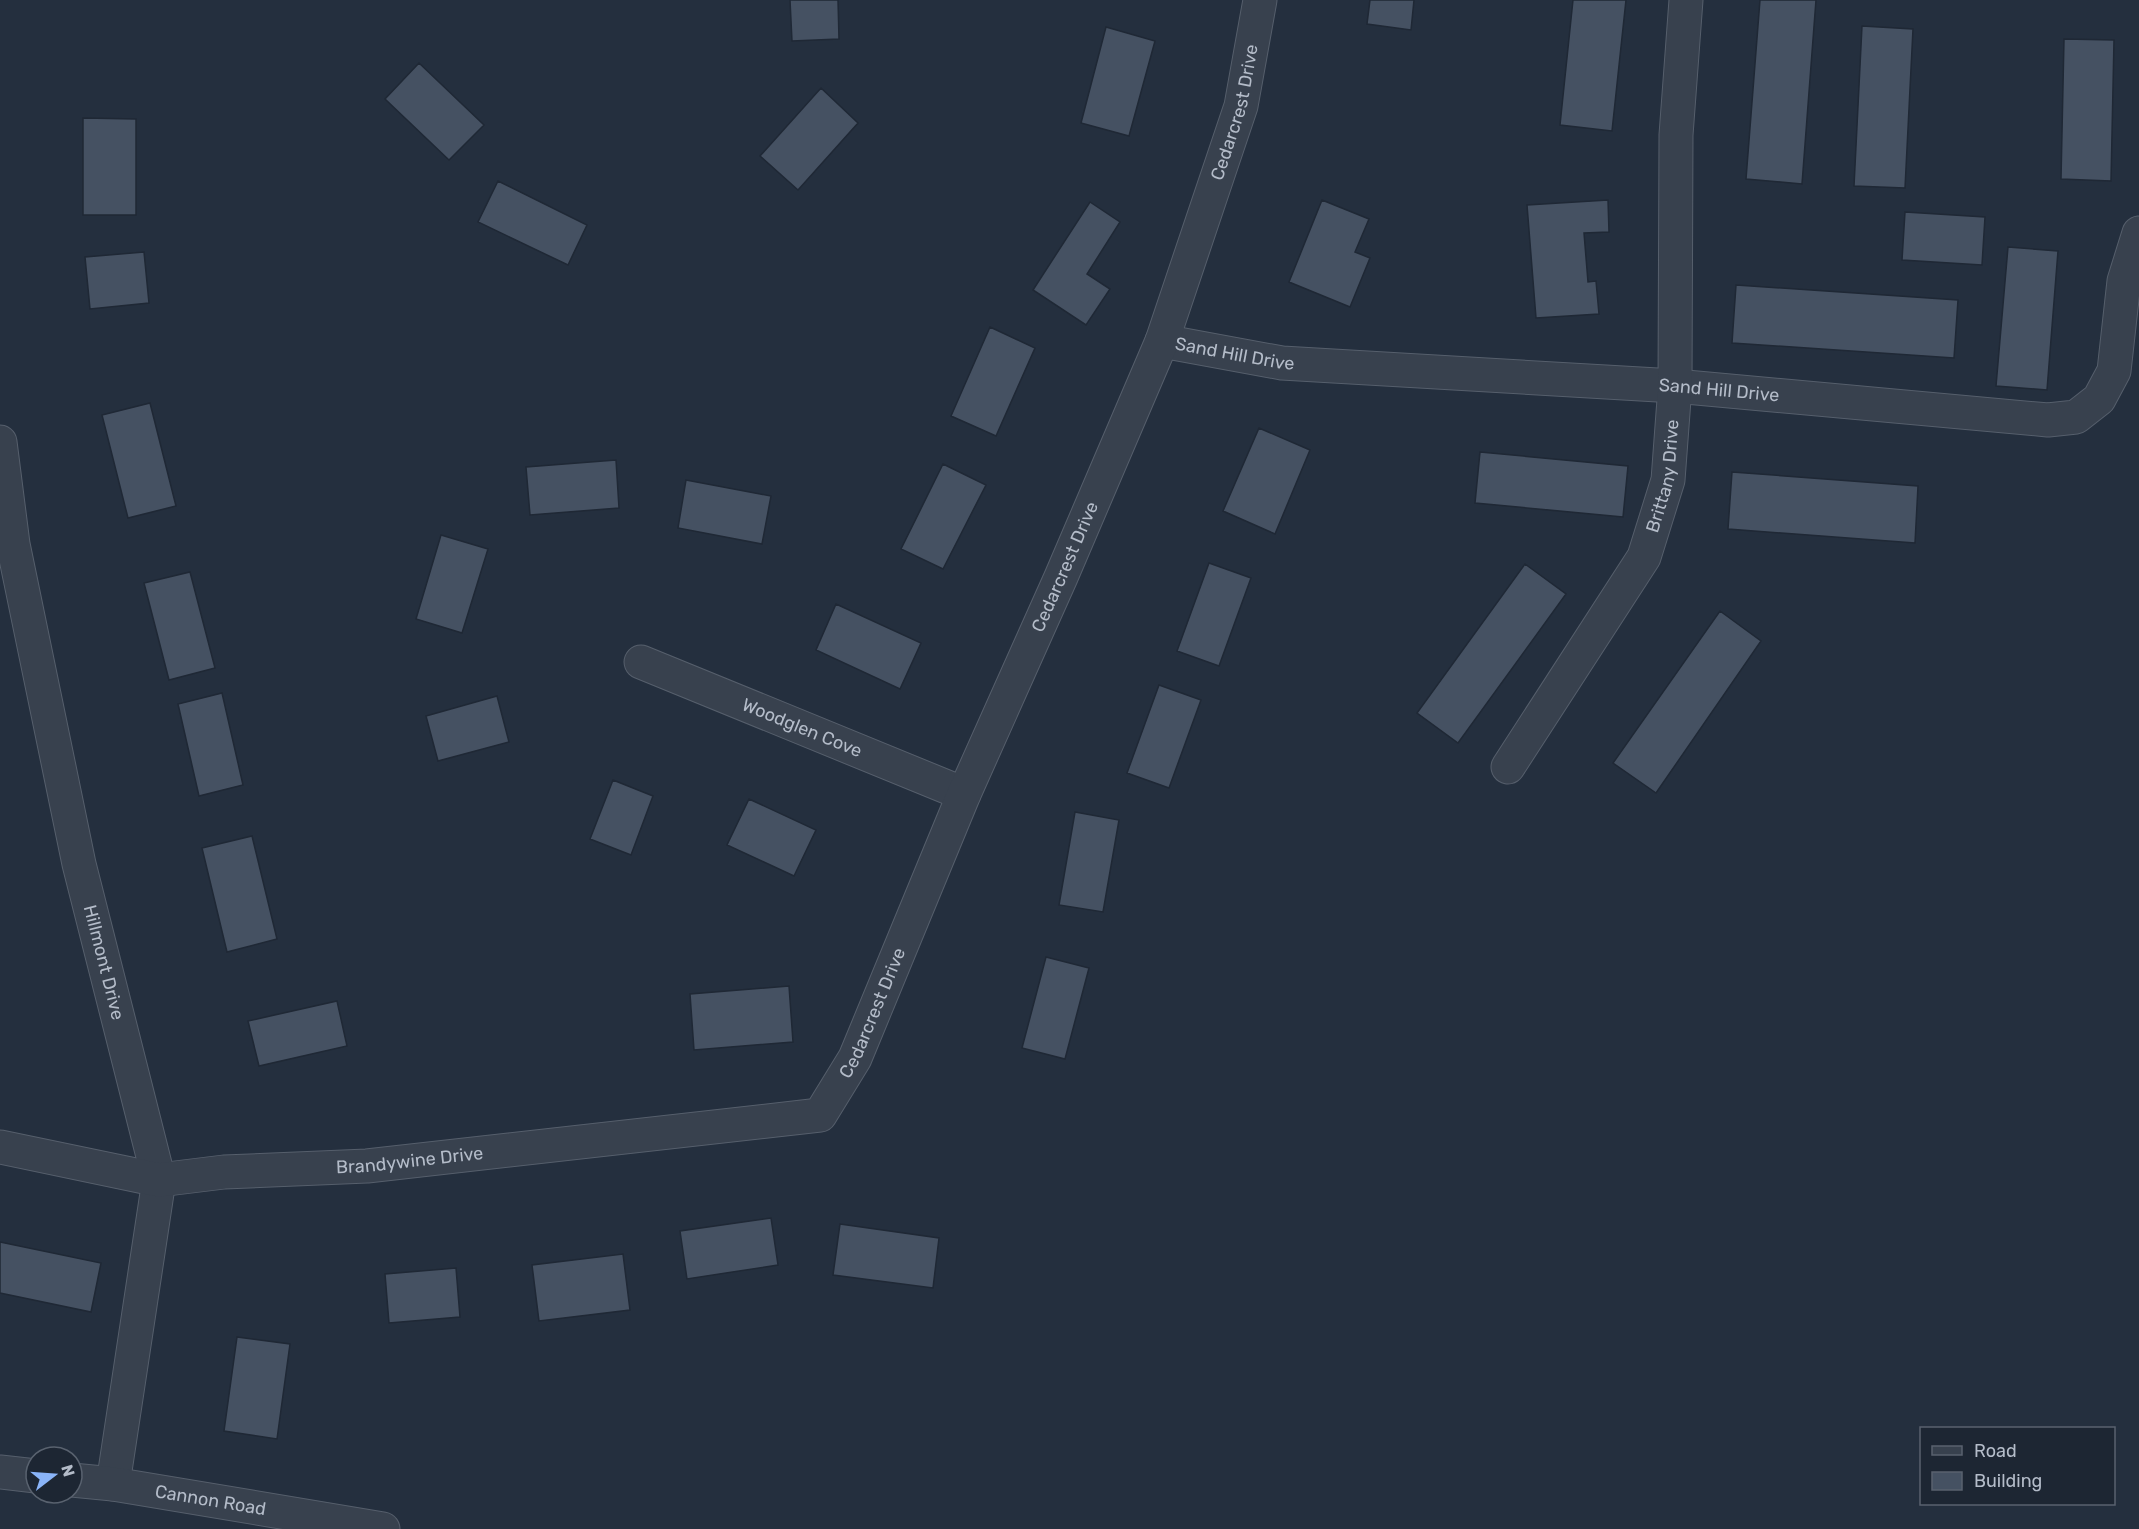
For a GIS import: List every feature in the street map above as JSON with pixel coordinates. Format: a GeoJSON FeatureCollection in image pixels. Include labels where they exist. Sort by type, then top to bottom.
{"type":"FeatureCollection","features":[{"type":"Feature","properties":{"kind":"street","name":"Cedarcrest Drive"},"geometry":{"type":"LineString","coordinates":[[820,1115],[855,1058],[964,794],[1061,577],[1162,341],[1241,106],[1260,0]]}},
{"type":"Feature","properties":{"kind":"street","name":"Brittany Drive"},"geometry":{"type":"LineString","coordinates":[[1508,767],[1644,557],[1668,480],[1675,386],[1676,135],[1686,0]]}},
{"type":"Feature","properties":{"kind":"street","name":"Sand Hill Drive"},"geometry":{"type":"LineString","coordinates":[[1162,341],[1282,363],[1675,386],[2048,420],[2076,417],[2099,399],[2114,371],[2124,281],[2139,233]]}},
{"type":"Feature","properties":{"kind":"street","name":"Hillmont Drive"},"geometry":{"type":"LineString","coordinates":[[0,442],[13,544],[79,864],[159,1180],[113,1484]]}},
{"type":"Feature","properties":{"kind":"street","name":"Woodglen Cove"},"geometry":{"type":"LineString","coordinates":[[641,662],[964,794]]}},
{"type":"Feature","properties":{"kind":"street","name":"Brandywine Drive"},"geometry":{"type":"LineString","coordinates":[[0,1147],[159,1180],[224,1172],[367,1166],[820,1115]]}},
{"type":"Feature","properties":{"kind":"street"},"geometry":{"type":"LineString","coordinates":[[0,1472],[24,1475]]}},
{"type":"Feature","properties":{"kind":"street","name":"Cannon Road"},"geometry":{"type":"LineString","coordinates":[[84,1481],[383,1529]]}},
{"type":"Feature","properties":{"kind":"building"},"geometry":{"type":"Polygon","coordinates":[[[790,0],[838,0],[839,39],[792,41],[790,0]]]}},
{"type":"Feature","properties":{"kind":"building"},"geometry":{"type":"Polygon","coordinates":[[[1370,0],[1414,0],[1411,30],[1367,24],[1370,0]]]}},
{"type":"Feature","properties":{"kind":"building"},"geometry":{"type":"Polygon","coordinates":[[[1573,0],[1626,0],[1612,131],[1560,125],[1573,0]]]}},
{"type":"Feature","properties":{"kind":"building"},"geometry":{"type":"Polygon","coordinates":[[[1760,0],[1816,0],[1802,184],[1746,179],[1760,0]]]}},
{"type":"Feature","properties":{"kind":"building"},"geometry":{"type":"Polygon","coordinates":[[[1862,26],[1913,29],[1905,188],[1854,186],[1862,26]]]}},
{"type":"Feature","properties":{"kind":"building"},"geometry":{"type":"Polygon","coordinates":[[[1106,27],[1155,41],[1129,136],[1081,123],[1106,27]]]}},
{"type":"Feature","properties":{"kind":"building"},"geometry":{"type":"Polygon","coordinates":[[[2064,39],[2114,40],[2111,181],[2061,179],[2064,39]]]}},
{"type":"Feature","properties":{"kind":"building"},"geometry":{"type":"Polygon","coordinates":[[[419,63],[484,125],[449,160],[385,99],[419,63]]]}},
{"type":"Feature","properties":{"kind":"building"},"geometry":{"type":"Polygon","coordinates":[[[821,88],[858,123],[798,190],[760,156],[821,88]]]}},
{"type":"Feature","properties":{"kind":"building"},"geometry":{"type":"Polygon","coordinates":[[[83,118],[136,119],[136,215],[83,215],[83,118]]]}},
{"type":"Feature","properties":{"kind":"building"},"geometry":{"type":"Polygon","coordinates":[[[498,181],[587,225],[568,265],[478,222],[498,181]]]}},
{"type":"Feature","properties":{"kind":"building"},"geometry":{"type":"Polygon","coordinates":[[[1322,200],[1369,219],[1355,252],[1370,258],[1350,307],[1289,282],[1322,200]]]}},
{"type":"Feature","properties":{"kind":"building"},"geometry":{"type":"Polygon","coordinates":[[[1608,200],[1609,232],[1584,233],[1588,282],[1596,281],[1599,314],[1536,318],[1527,205],[1608,200]]]}},
{"type":"Feature","properties":{"kind":"building"},"geometry":{"type":"Polygon","coordinates":[[[1090,202],[1120,222],[1087,274],[1110,289],[1086,325],[1033,290],[1090,202]]]}},
{"type":"Feature","properties":{"kind":"building"},"geometry":{"type":"Polygon","coordinates":[[[1905,212],[1985,217],[1982,265],[1902,260],[1905,212]]]}},
{"type":"Feature","properties":{"kind":"building"},"geometry":{"type":"Polygon","coordinates":[[[2008,247],[2058,251],[2047,390],[1996,386],[2008,247]]]}},
{"type":"Feature","properties":{"kind":"building"},"geometry":{"type":"Polygon","coordinates":[[[144,252],[149,303],[90,309],[85,257],[144,252]]]}},
{"type":"Feature","properties":{"kind":"building"},"geometry":{"type":"Polygon","coordinates":[[[1736,285],[1958,300],[1954,358],[1732,343],[1736,285]]]}},
{"type":"Feature","properties":{"kind":"building"},"geometry":{"type":"Polygon","coordinates":[[[990,327],[1035,348],[996,436],[951,416],[990,327]]]}},
{"type":"Feature","properties":{"kind":"building"},"geometry":{"type":"Polygon","coordinates":[[[150,403],[176,506],[128,518],[102,415],[150,403]]]}},
{"type":"Feature","properties":{"kind":"building"},"geometry":{"type":"Polygon","coordinates":[[[1259,428],[1310,450],[1275,534],[1223,511],[1259,428]]]}},
{"type":"Feature","properties":{"kind":"building"},"geometry":{"type":"Polygon","coordinates":[[[1480,452],[1628,466],[1623,517],[1475,503],[1480,452]]]}},
{"type":"Feature","properties":{"kind":"building"},"geometry":{"type":"Polygon","coordinates":[[[616,460],[619,508],[530,515],[526,467],[616,460]]]}},
{"type":"Feature","properties":{"kind":"building"},"geometry":{"type":"Polygon","coordinates":[[[943,464],[986,485],[943,569],[901,549],[943,464]]]}},
{"type":"Feature","properties":{"kind":"building"},"geometry":{"type":"Polygon","coordinates":[[[1732,472],[1918,486],[1915,543],[1728,529],[1732,472]]]}},
{"type":"Feature","properties":{"kind":"building"},"geometry":{"type":"Polygon","coordinates":[[[686,480],[771,496],[762,544],[678,528],[686,480]]]}},
{"type":"Feature","properties":{"kind":"building"},"geometry":{"type":"Polygon","coordinates":[[[441,535],[488,549],[462,633],[416,619],[441,535]]]}},
{"type":"Feature","properties":{"kind":"building"},"geometry":{"type":"Polygon","coordinates":[[[1209,563],[1251,578],[1219,666],[1177,651],[1209,563]]]}},
{"type":"Feature","properties":{"kind":"building"},"geometry":{"type":"Polygon","coordinates":[[[1525,564],[1566,594],[1458,743],[1417,713],[1525,564]]]}},
{"type":"Feature","properties":{"kind":"building"},"geometry":{"type":"Polygon","coordinates":[[[190,572],[215,668],[169,680],[144,583],[190,572]]]}},
{"type":"Feature","properties":{"kind":"building"},"geometry":{"type":"Polygon","coordinates":[[[836,604],[921,643],[900,689],[816,650],[836,604]]]}},
{"type":"Feature","properties":{"kind":"building"},"geometry":{"type":"Polygon","coordinates":[[[1720,611],[1761,641],[1656,793],[1613,763],[1720,611]]]}},
{"type":"Feature","properties":{"kind":"building"},"geometry":{"type":"Polygon","coordinates":[[[1159,685],[1201,700],[1169,788],[1127,773],[1159,685]]]}},
{"type":"Feature","properties":{"kind":"building"},"geometry":{"type":"Polygon","coordinates":[[[222,693],[243,785],[199,796],[178,704],[222,693]]]}},
{"type":"Feature","properties":{"kind":"building"},"geometry":{"type":"Polygon","coordinates":[[[497,696],[509,742],[438,761],[426,716],[497,696]]]}},
{"type":"Feature","properties":{"kind":"building"},"geometry":{"type":"Polygon","coordinates":[[[613,780],[653,796],[631,855],[590,839],[613,780]]]}},
{"type":"Feature","properties":{"kind":"building"},"geometry":{"type":"Polygon","coordinates":[[[749,799],[816,830],[794,876],[727,845],[749,799]]]}},
{"type":"Feature","properties":{"kind":"building"},"geometry":{"type":"Polygon","coordinates":[[[1075,812],[1119,820],[1103,912],[1059,905],[1075,812]]]}},
{"type":"Feature","properties":{"kind":"building"},"geometry":{"type":"Polygon","coordinates":[[[252,836],[277,939],[227,952],[202,848],[252,836]]]}},
{"type":"Feature","properties":{"kind":"building"},"geometry":{"type":"Polygon","coordinates":[[[1046,957],[1089,968],[1065,1059],[1022,1048],[1046,957]]]}},
{"type":"Feature","properties":{"kind":"building"},"geometry":{"type":"Polygon","coordinates":[[[789,986],[793,1042],[694,1050],[690,994],[789,986]]]}},
{"type":"Feature","properties":{"kind":"building"},"geometry":{"type":"Polygon","coordinates":[[[337,1001],[347,1046],[259,1066],[248,1021],[337,1001]]]}},
{"type":"Feature","properties":{"kind":"building"},"geometry":{"type":"Polygon","coordinates":[[[771,1218],[778,1265],[687,1279],[680,1231],[771,1218]]]}},
{"type":"Feature","properties":{"kind":"building"},"geometry":{"type":"Polygon","coordinates":[[[840,1224],[939,1238],[933,1288],[833,1275],[840,1224]]]}},
{"type":"Feature","properties":{"kind":"building"},"geometry":{"type":"Polygon","coordinates":[[[0,1242],[101,1263],[91,1312],[0,1293],[0,1242]]]}},
{"type":"Feature","properties":{"kind":"building"},"geometry":{"type":"Polygon","coordinates":[[[623,1254],[630,1310],[539,1321],[532,1265],[623,1254]]]}},
{"type":"Feature","properties":{"kind":"building"},"geometry":{"type":"Polygon","coordinates":[[[456,1268],[460,1317],[389,1323],[385,1274],[456,1268]]]}},
{"type":"Feature","properties":{"kind":"building"},"geometry":{"type":"Polygon","coordinates":[[[237,1337],[290,1344],[277,1439],[224,1431],[237,1337]]]}}]}
